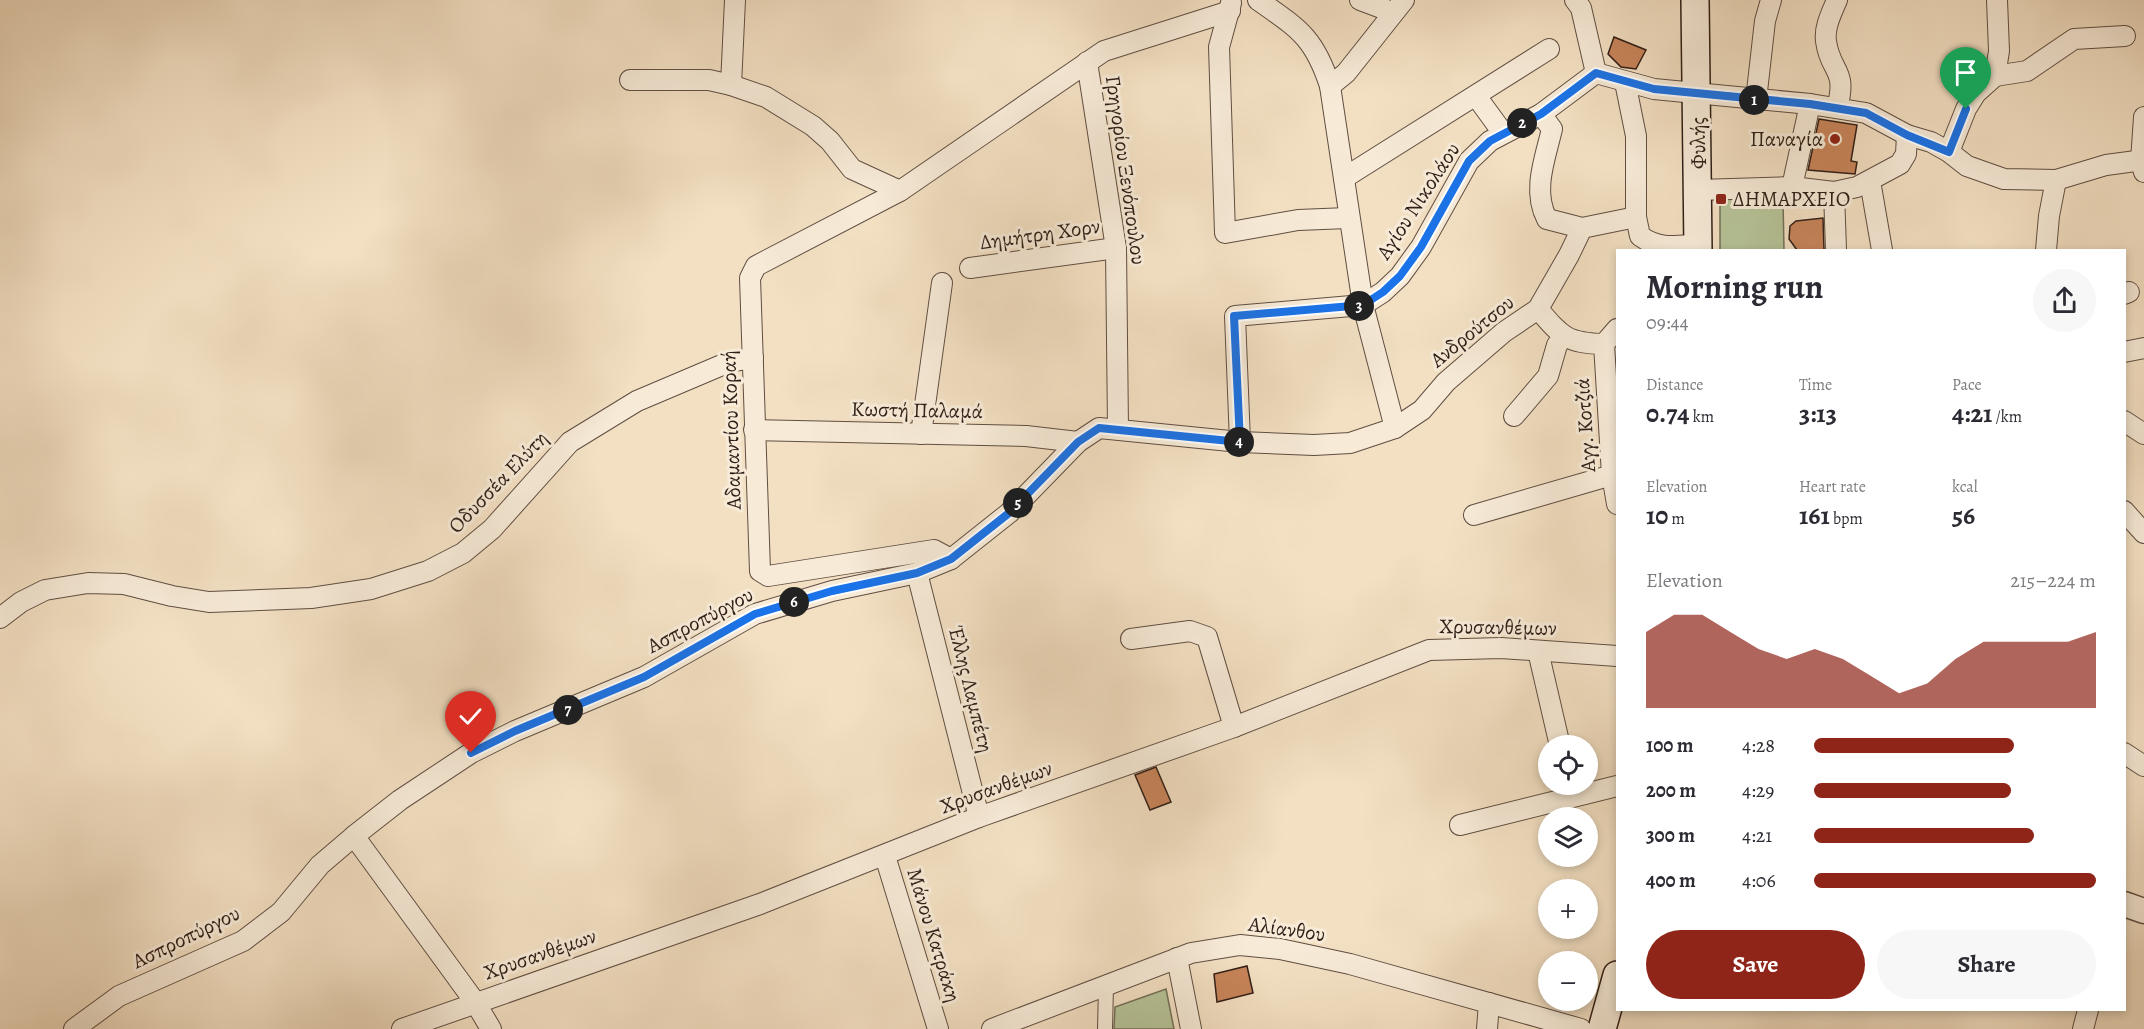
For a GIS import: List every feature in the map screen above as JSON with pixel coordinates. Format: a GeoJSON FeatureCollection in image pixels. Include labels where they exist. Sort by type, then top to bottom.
{"type":"FeatureCollection","features":[{"type":"Feature","properties":{"kind":"main road","name":"Φυλής"},"geometry":{"type":"LineString","coordinates":[[1695,0],[1698,247]]}},
{"type":"Feature","properties":{"kind":"main road"},"geometry":{"type":"LineString","coordinates":[[1602,1029],[1616,979]]}},
{"type":"Feature","properties":{"kind":"street"},"geometry":{"type":"LineString","coordinates":[[731,85],[735,0]]}},
{"type":"Feature","properties":{"kind":"street"},"geometry":{"type":"LineString","coordinates":[[1258,0],[1296,26],[1311,42],[1321,59],[1330,86],[1348,218],[1363,305],[1395,428]]}},
{"type":"Feature","properties":{"kind":"street"},"geometry":{"type":"LineString","coordinates":[[1330,86],[1346,73],[1398,6],[1360,0]]}},
{"type":"Feature","properties":{"kind":"street"},"geometry":{"type":"LineString","coordinates":[[1756,100],[1765,21],[1771,0]]}},
{"type":"Feature","properties":{"kind":"street"},"geometry":{"type":"LineString","coordinates":[[1837,0],[1828,25],[1826,41],[1840,75],[1842,91],[1837,108]]}},
{"type":"Feature","properties":{"kind":"street"},"geometry":{"type":"LineString","coordinates":[[1995,76],[2000,51],[1997,0]]}},
{"type":"Feature","properties":{"kind":"street"},"geometry":{"type":"LineString","coordinates":[[1581,3],[1596,73],[1654,89],[1810,104],[1866,113],[1907,135],[1949,152],[1967,166],[2004,178],[2056,180],[2106,165],[2143,164],[2144,117]]}},
{"type":"Feature","properties":{"kind":"street"},"geometry":{"type":"LineString","coordinates":[[630,80],[709,80],[766,97],[813,126],[830,141],[852,168],[900,190],[1104,51],[1231,5]]}},
{"type":"Feature","properties":{"kind":"street"},"geometry":{"type":"LineString","coordinates":[[1231,5],[1219,47],[1225,233],[1298,220],[1348,218]]}},
{"type":"Feature","properties":{"kind":"street"},"geometry":{"type":"LineString","coordinates":[[1949,152],[1966,109],[1976,93],[1995,76],[2027,71],[2074,39],[2125,36]]}},
{"type":"Feature","properties":{"kind":"street"},"geometry":{"type":"LineString","coordinates":[[1344,178],[1549,49]]}},
{"type":"Feature","properties":{"kind":"street","name":"Γρηγορίου Ξενόπουλου"},"geometry":{"type":"LineString","coordinates":[[1088,62],[1116,248],[1118,428]]}},
{"type":"Feature","properties":{"kind":"street","name":"Αγίου Νικολάου"},"geometry":{"type":"LineString","coordinates":[[1363,305],[1383,292],[1400,276],[1421,247],[1469,161],[1490,141],[1541,114],[1596,73]]}},
{"type":"Feature","properties":{"kind":"street"},"geometry":{"type":"LineString","coordinates":[[1625,82],[1636,136],[1638,235]]}},
{"type":"Feature","properties":{"kind":"street"},"geometry":{"type":"LineString","coordinates":[[1476,96],[1503,133]]}},
{"type":"Feature","properties":{"kind":"street"},"geometry":{"type":"LineString","coordinates":[[1792,187],[1810,104]]}},
{"type":"Feature","properties":{"kind":"street"},"geometry":{"type":"LineString","coordinates":[[1541,114],[1552,129],[1540,183],[1539,204],[1547,219],[1582,228],[1638,235],[1654,246],[1698,247]]}},
{"type":"Feature","properties":{"kind":"street"},"geometry":{"type":"LineString","coordinates":[[1698,190],[1792,187],[1834,192],[1870,180],[1900,164],[1906,154],[1907,135]]}},
{"type":"Feature","properties":{"kind":"street"},"geometry":{"type":"LineString","coordinates":[[1870,180],[1882,249]]}},
{"type":"Feature","properties":{"kind":"street"},"geometry":{"type":"LineString","coordinates":[[2046,249],[2049,216],[2056,180]]}},
{"type":"Feature","properties":{"kind":"street","name":"Αδαμαντίου Κοραή"},"geometry":{"type":"LineString","coordinates":[[900,190],[756,266],[750,278],[760,570],[768,576],[934,550],[951,559]]}},
{"type":"Feature","properties":{"kind":"street"},"geometry":{"type":"LineString","coordinates":[[1834,192],[1836,249]]}},
{"type":"Feature","properties":{"kind":"street","name":"Ανδρούτσου"},"geometry":{"type":"LineString","coordinates":[[1395,428],[1422,410],[1446,382],[1504,332],[1538,309],[1582,228]]}},
{"type":"Feature","properties":{"kind":"street","name":"Δημήτρη Χορν"},"geometry":{"type":"LineString","coordinates":[[970,268],[1116,248]]}},
{"type":"Feature","properties":{"kind":"street"},"geometry":{"type":"LineString","coordinates":[[921,434],[942,283]]}},
{"type":"Feature","properties":{"kind":"street"},"geometry":{"type":"LineString","coordinates":[[1240,442],[1234,316],[1363,305]]}},
{"type":"Feature","properties":{"kind":"street"},"geometry":{"type":"LineString","coordinates":[[1538,309],[1563,337],[1578,344],[1611,336]]}},
{"type":"Feature","properties":{"kind":"street","name":"Αγγ. Κοτζιά"},"geometry":{"type":"LineString","coordinates":[[1611,336],[1612,475],[1616,498]]}},
{"type":"Feature","properties":{"kind":"street"},"geometry":{"type":"LineString","coordinates":[[1514,416],[1548,376],[1557,345],[1563,337]]}},
{"type":"Feature","properties":{"kind":"street"},"geometry":{"type":"LineString","coordinates":[[2126,352],[2144,348]]}},
{"type":"Feature","properties":{"kind":"street","name":"Οδυσσέα Ελύτη"},"geometry":{"type":"LineString","coordinates":[[0,618],[21,602],[45,590],[88,583],[124,584],[172,596],[220,602],[311,598],[371,589],[428,570],[463,553],[492,529],[570,442],[637,401],[729,362],[753,358]]}},
{"type":"Feature","properties":{"kind":"street","name":"Ασπροπύργου"},"geometry":{"type":"LineString","coordinates":[[74,1029],[120,996],[243,941],[281,912],[320,865],[354,836],[400,800],[471,753],[515,731],[644,677],[755,614],[832,591],[917,573],[951,559],[1009,513],[1078,442],[1099,428],[1118,428],[1240,442],[1314,445],[1350,443],[1395,428]]}},
{"type":"Feature","properties":{"kind":"street","name":"Κωστή Παλαμά"},"geometry":{"type":"LineString","coordinates":[[754,430],[1026,436],[1078,442]]}},
{"type":"Feature","properties":{"kind":"street"},"geometry":{"type":"LineString","coordinates":[[1474,515],[1612,475]]}},
{"type":"Feature","properties":{"kind":"street"},"geometry":{"type":"LineString","coordinates":[[2126,513],[2144,533]]}},
{"type":"Feature","properties":{"kind":"street","name":"Έλλης Λαμπέτη"},"geometry":{"type":"LineString","coordinates":[[917,573],[979,817]]}},
{"type":"Feature","properties":{"kind":"street"},"geometry":{"type":"LineString","coordinates":[[1131,639],[1190,630],[1207,638],[1234,727]]}},
{"type":"Feature","properties":{"kind":"street","name":"Χρυσανθέμων"},"geometry":{"type":"LineString","coordinates":[[402,1029],[760,904],[979,817],[1234,727],[1428,650],[1457,647],[1616,656]]}},
{"type":"Feature","properties":{"kind":"street"},"geometry":{"type":"LineString","coordinates":[[1538,651],[1557,735]]}},
{"type":"Feature","properties":{"kind":"street"},"geometry":{"type":"LineString","coordinates":[[2126,754],[2144,766]]}},
{"type":"Feature","properties":{"kind":"street"},"geometry":{"type":"LineString","coordinates":[[1598,788],[1616,786]]}},
{"type":"Feature","properties":{"kind":"street"},"geometry":{"type":"LineString","coordinates":[[1460,825],[1557,795]]}},
{"type":"Feature","properties":{"kind":"street"},"geometry":{"type":"LineString","coordinates":[[354,836],[475,1002],[491,1029]]}},
{"type":"Feature","properties":{"kind":"street","name":"Μάνου Κατράκη"},"geometry":{"type":"LineString","coordinates":[[885,856],[938,1029]]}},
{"type":"Feature","properties":{"kind":"street"},"geometry":{"type":"LineString","coordinates":[[2126,905],[2144,911]]}},
{"type":"Feature","properties":{"kind":"street","name":"Αλίανθου"},"geometry":{"type":"LineString","coordinates":[[992,1029],[1191,953],[1240,945],[1280,949],[1350,964],[1581,1029]]}},
{"type":"Feature","properties":{"kind":"street"},"geometry":{"type":"LineString","coordinates":[[1177,958],[1191,1029]]}},
{"type":"Feature","properties":{"kind":"street"},"geometry":{"type":"LineString","coordinates":[[1105,1029],[1106,986]]}},
{"type":"Feature","properties":{"kind":"street"},"geometry":{"type":"LineString","coordinates":[[1487,1029],[1489,1003]]}},
{"type":"Feature","properties":{"kind":"street"},"geometry":{"type":"LineString","coordinates":[[2083,1029],[2088,1011]]}},
{"type":"Feature","properties":{"kind":"green space"},"geometry":{"type":"Polygon","coordinates":[[[1720,199],[1783,199],[1784,249],[1720,249],[1720,199]]]}},
{"type":"Feature","properties":{"kind":"green space"},"geometry":{"type":"Polygon","coordinates":[[[1166,989],[1174,1029],[1114,1029],[1115,1007],[1166,989]]]}},
{"type":"Feature","properties":{"kind":"building"},"geometry":{"type":"Polygon","coordinates":[[[1614,37],[1646,50],[1636,69],[1621,67],[1608,54],[1614,37]]]}},
{"type":"Feature","properties":{"kind":"building","name":"Παναγία"},"geometry":{"type":"Polygon","coordinates":[[[1819,119],[1857,125],[1851,161],[1857,162],[1855,174],[1808,170],[1819,119]]]}},
{"type":"Feature","properties":{"kind":"building"},"geometry":{"type":"Polygon","coordinates":[[[1823,218],[1824,249],[1796,249],[1789,239],[1790,226],[1796,221],[1823,218]]]}},
{"type":"Feature","properties":{"kind":"building"},"geometry":{"type":"Polygon","coordinates":[[[1156,767],[1171,802],[1150,810],[1135,775],[1156,767]]]}},
{"type":"Feature","properties":{"kind":"building"},"geometry":{"type":"Polygon","coordinates":[[[1247,966],[1253,993],[1217,1002],[1214,974],[1247,966]]]}},
{"type":"Feature","properties":{"kind":"place","name":"Παναγία"},"geometry":{"type":"Point","coordinates":[1835,139]}},
{"type":"Feature","properties":{"kind":"place","name":"ΔΗΜΑΡΧΕΙΟ"},"geometry":{"type":"Point","coordinates":[1721,199]}},
{"type":"Feature","properties":{"kind":"route"},"geometry":{"type":"LineString","coordinates":[[471,753],[515,731],[644,677],[707,639],[755,614],[832,591],[917,573],[951,559],[1009,513],[1078,442],[1099,428],[1118,428],[1240,442],[1234,316],[1363,305],[1383,292],[1400,276],[1421,247],[1469,161],[1490,141],[1541,114],[1596,73],[1654,89],[1810,104],[1866,113],[1907,135],[1931,142],[1949,152],[1966,109]]}}]}
